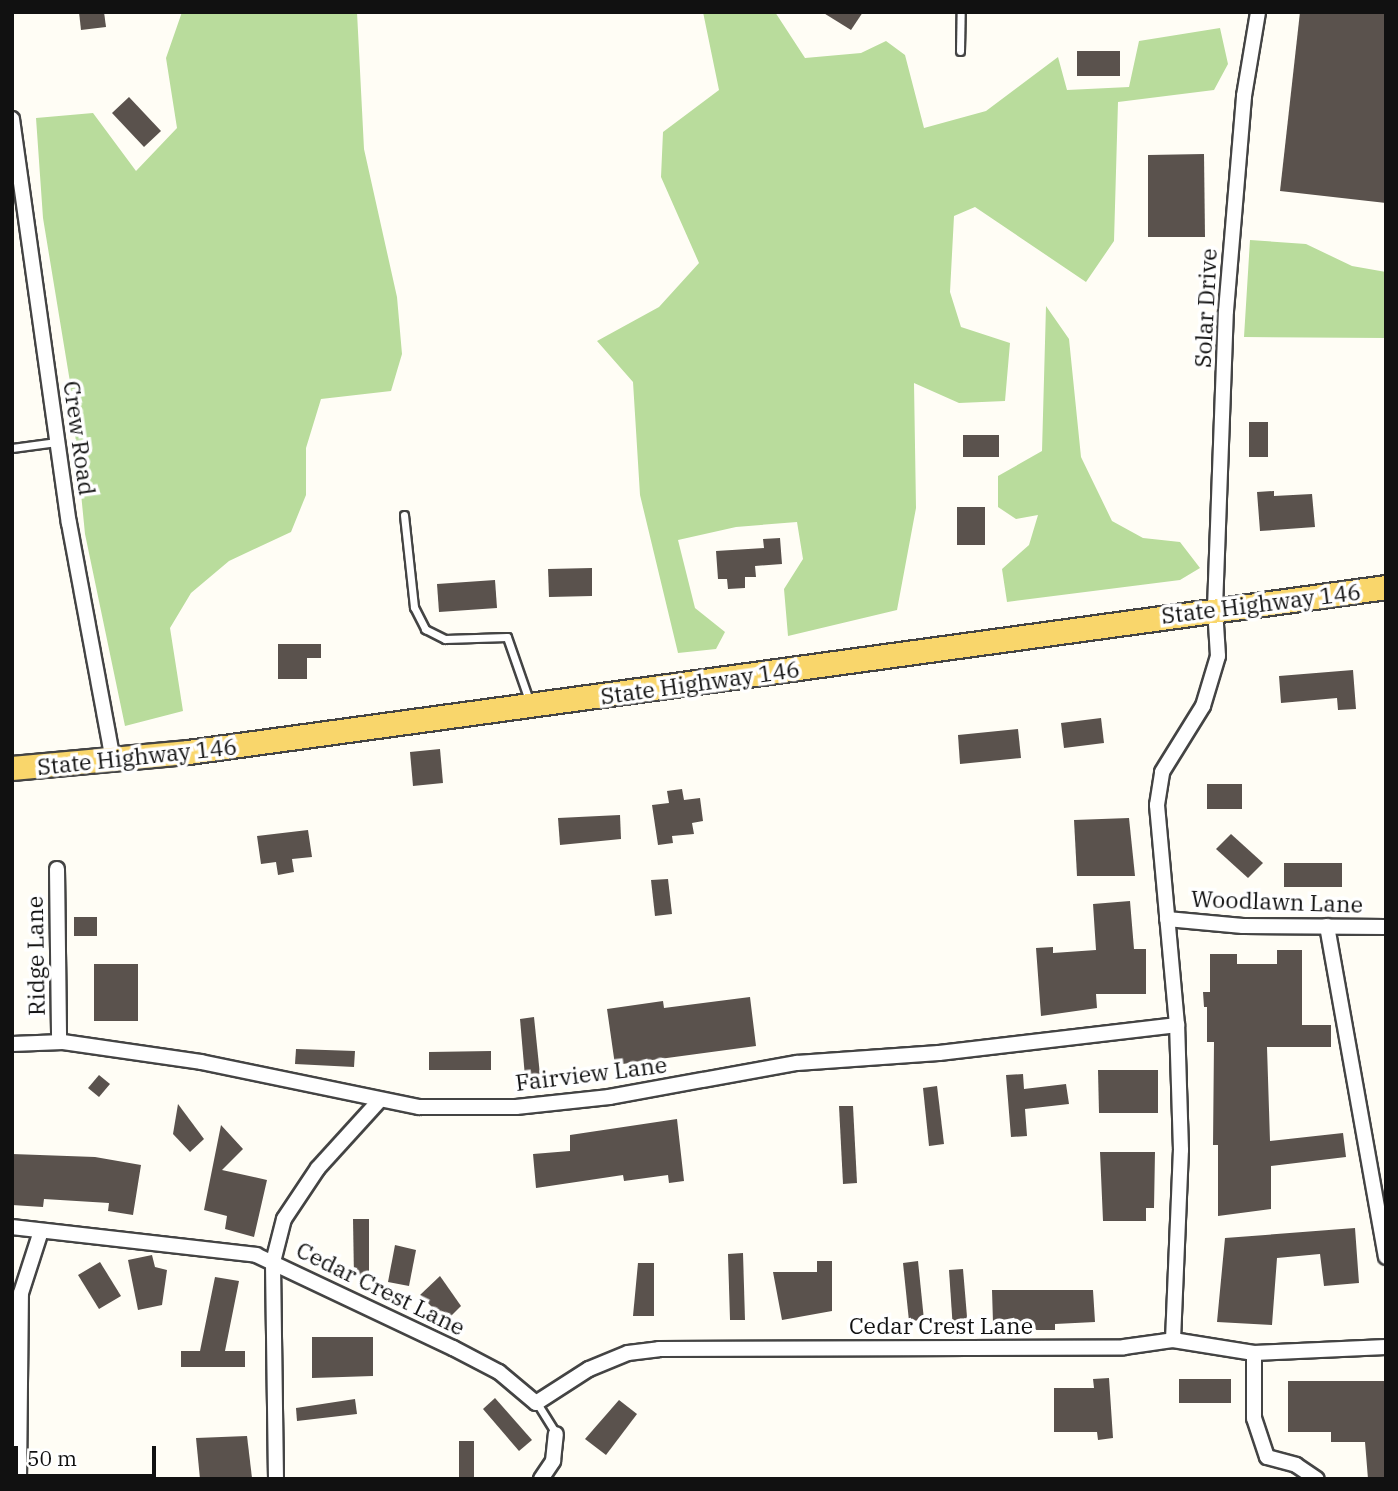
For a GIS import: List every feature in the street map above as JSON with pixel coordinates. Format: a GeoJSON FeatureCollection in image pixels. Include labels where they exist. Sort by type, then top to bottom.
{"type":"FeatureCollection","features":[{"type":"Feature","properties":{"kind":"main road","name":"State Highway 146"},"geometry":{"type":"LineString","coordinates":[[12,768],[113,761],[531,706],[1215,608],[1386,587]]}},
{"type":"Feature","properties":{"kind":"street","name":"Solar Drive"},"geometry":{"type":"LineString","coordinates":[[1215,608],[1226,311],[1244,96],[1258,12]]}},
{"type":"Feature","properties":{"kind":"street","name":"Crew Road"},"geometry":{"type":"LineString","coordinates":[[12,119],[58,442],[113,761]]}},
{"type":"Feature","properties":{"kind":"street"},"geometry":{"type":"LineString","coordinates":[[1215,608],[1214,668],[1203,706],[1162,772],[1157,805],[1177,1025],[1181,1150],[1173,1340],[1254,1353],[1386,1347]]}},
{"type":"Feature","properties":{"kind":"street","name":"Ridge Lane"},"geometry":{"type":"LineString","coordinates":[[57,869],[58,1042]]}},
{"type":"Feature","properties":{"kind":"street","name":"Woodlawn Lane"},"geometry":{"type":"LineString","coordinates":[[1167,919],[1243,926],[1386,927]]}},
{"type":"Feature","properties":{"kind":"street"},"geometry":{"type":"LineString","coordinates":[[1327,926],[1386,1257]]}},
{"type":"Feature","properties":{"kind":"street","name":"Fairview Lane"},"geometry":{"type":"LineString","coordinates":[[12,1044],[58,1042],[271,1074],[378,1102],[419,1107],[516,1107],[608,1097],[797,1063],[939,1053],[1177,1025]]}},
{"type":"Feature","properties":{"kind":"street"},"geometry":{"type":"LineString","coordinates":[[276,1479],[273,1262],[284,1219],[300,1191],[378,1102]]}},
{"type":"Feature","properties":{"kind":"street","name":"Cedar Crest Lane"},"geometry":{"type":"LineString","coordinates":[[12,1227],[256,1255],[487,1366],[536,1403],[589,1369],[628,1353],[659,1349],[1124,1347],[1173,1340]]}},
{"type":"Feature","properties":{"kind":"street"},"geometry":{"type":"LineString","coordinates":[[19,1479],[21,1293],[41,1231]]}},
{"type":"Feature","properties":{"kind":"street"},"geometry":{"type":"LineString","coordinates":[[1254,1353],[1254,1418],[1268,1457],[1296,1465],[1317,1479]]}},
{"type":"Feature","properties":{"kind":"street"},"geometry":{"type":"LineString","coordinates":[[541,1479],[552,1461],[556,1434]]}},
{"type":"Feature","properties":{"kind":"lane"},"geometry":{"type":"LineString","coordinates":[[960,51],[961,12]]}},
{"type":"Feature","properties":{"kind":"lane"},"geometry":{"type":"LineString","coordinates":[[12,448],[58,442]]}},
{"type":"Feature","properties":{"kind":"lane"},"geometry":{"type":"LineString","coordinates":[[404,515],[414,607],[425,629],[446,639],[507,637],[531,706]]}},
{"type":"Feature","properties":{"kind":"lane"},"geometry":{"type":"LineString","coordinates":[[536,1403],[556,1434]]}},
{"type":"Feature","properties":{"kind":"green space"},"geometry":{"type":"Polygon","coordinates":[[[182,12],[357,12],[364,149],[397,297],[402,354],[391,391],[321,399],[306,448],[306,495],[291,532],[229,561],[191,593],[170,628],[183,711],[125,726],[85,534],[70,382],[43,218],[36,118],[93,113],[136,171],[177,128],[166,58],[182,12]]]}},
{"type":"Feature","properties":{"kind":"green space"},"geometry":{"type":"Polygon","coordinates":[[[703,12],[775,12],[805,58],[861,53],[886,41],[905,55],[924,128],[986,111],[1058,57],[1067,90],[1129,87],[1139,41],[1220,28],[1228,64],[1214,90],[1118,102],[1114,241],[1086,282],[975,207],[954,216],[950,292],[961,327],[1010,343],[1005,401],[959,403],[914,383],[916,508],[897,610],[788,636],[784,589],[803,559],[797,522],[736,527],[678,540],[695,608],[725,632],[716,649],[678,653],[640,495],[633,382],[597,341],[659,307],[699,263],[661,177],[663,132],[719,90],[703,12]]]}},
{"type":"Feature","properties":{"kind":"green space"},"geometry":{"type":"Polygon","coordinates":[[[1250,240],[1306,244],[1352,266],[1386,272],[1386,338],[1244,337],[1250,240]]]}},
{"type":"Feature","properties":{"kind":"green space"},"geometry":{"type":"Polygon","coordinates":[[[1046,306],[1069,339],[1081,457],[1112,521],[1143,538],[1180,542],[1200,568],[1180,580],[1007,602],[1002,569],[1029,545],[1038,515],[1016,519],[998,507],[998,476],[1042,451],[1046,306]]]}},
{"type":"Feature","properties":{"kind":"building"},"geometry":{"type":"Polygon","coordinates":[[[79,12],[104,12],[106,27],[81,30],[79,12]]]}},
{"type":"Feature","properties":{"kind":"building"},"geometry":{"type":"Polygon","coordinates":[[[822,12],[863,12],[851,30],[822,12]]]}},
{"type":"Feature","properties":{"kind":"building"},"geometry":{"type":"Polygon","coordinates":[[[1300,12],[1386,12],[1386,203],[1280,191],[1300,12]]]}},
{"type":"Feature","properties":{"kind":"building"},"geometry":{"type":"Polygon","coordinates":[[[1077,51],[1120,51],[1120,76],[1077,76],[1077,51]]]}},
{"type":"Feature","properties":{"kind":"building"},"geometry":{"type":"Polygon","coordinates":[[[129,97],[161,131],[144,147],[112,113],[129,97]]]}},
{"type":"Feature","properties":{"kind":"building"},"geometry":{"type":"Polygon","coordinates":[[[1204,154],[1205,237],[1148,237],[1148,155],[1204,154]]]}},
{"type":"Feature","properties":{"kind":"building"},"geometry":{"type":"Polygon","coordinates":[[[1249,422],[1268,422],[1268,457],[1249,457],[1249,422]]]}},
{"type":"Feature","properties":{"kind":"building"},"geometry":{"type":"Polygon","coordinates":[[[963,435],[999,435],[999,457],[963,457],[963,435]]]}},
{"type":"Feature","properties":{"kind":"building"},"geometry":{"type":"Polygon","coordinates":[[[1274,491],[1274,496],[1312,494],[1315,527],[1260,531],[1257,492],[1274,491]]]}},
{"type":"Feature","properties":{"kind":"building"},"geometry":{"type":"Polygon","coordinates":[[[957,507],[985,507],[985,545],[957,545],[957,507]]]}},
{"type":"Feature","properties":{"kind":"building"},"geometry":{"type":"Polygon","coordinates":[[[780,538],[782,564],[755,566],[756,577],[745,577],[745,588],[728,589],[727,579],[718,579],[716,551],[764,548],[763,539],[780,538]]]}},
{"type":"Feature","properties":{"kind":"building"},"geometry":{"type":"Polygon","coordinates":[[[592,568],[592,596],[549,597],[548,569],[592,568]]]}},
{"type":"Feature","properties":{"kind":"building"},"geometry":{"type":"Polygon","coordinates":[[[495,580],[497,608],[439,612],[437,584],[495,580]]]}},
{"type":"Feature","properties":{"kind":"building"},"geometry":{"type":"Polygon","coordinates":[[[278,644],[321,644],[321,658],[307,658],[307,679],[278,679],[278,644]]]}},
{"type":"Feature","properties":{"kind":"building"},"geometry":{"type":"Polygon","coordinates":[[[1353,670],[1356,709],[1338,710],[1337,698],[1281,703],[1279,676],[1353,670]]]}},
{"type":"Feature","properties":{"kind":"building"},"geometry":{"type":"Polygon","coordinates":[[[1101,718],[1104,743],[1064,748],[1061,723],[1101,718]]]}},
{"type":"Feature","properties":{"kind":"building"},"geometry":{"type":"Polygon","coordinates":[[[1018,729],[1021,758],[960,764],[958,735],[1018,729]]]}},
{"type":"Feature","properties":{"kind":"building"},"geometry":{"type":"Polygon","coordinates":[[[440,749],[443,783],[413,786],[410,752],[440,749]]]}},
{"type":"Feature","properties":{"kind":"building"},"geometry":{"type":"Polygon","coordinates":[[[1207,784],[1242,784],[1242,809],[1207,809],[1207,784]]]}},
{"type":"Feature","properties":{"kind":"building"},"geometry":{"type":"Polygon","coordinates":[[[682,789],[684,800],[700,798],[703,821],[692,823],[694,834],[672,836],[673,843],[658,845],[652,805],[669,803],[667,791],[682,789]]]}},
{"type":"Feature","properties":{"kind":"building"},"geometry":{"type":"Polygon","coordinates":[[[620,815],[621,839],[560,845],[558,818],[620,815]]]}},
{"type":"Feature","properties":{"kind":"building"},"geometry":{"type":"Polygon","coordinates":[[[1129,818],[1135,876],[1077,876],[1074,820],[1129,818]]]}},
{"type":"Feature","properties":{"kind":"building"},"geometry":{"type":"Polygon","coordinates":[[[308,830],[312,857],[292,859],[294,872],[278,875],[276,862],[261,864],[257,836],[308,830]]]}},
{"type":"Feature","properties":{"kind":"building"},"geometry":{"type":"Polygon","coordinates":[[[1231,834],[1263,863],[1248,878],[1216,849],[1231,834]]]}},
{"type":"Feature","properties":{"kind":"building"},"geometry":{"type":"Polygon","coordinates":[[[1284,863],[1342,863],[1342,887],[1284,887],[1284,863]]]}},
{"type":"Feature","properties":{"kind":"building"},"geometry":{"type":"Polygon","coordinates":[[[668,879],[672,914],[655,916],[651,880],[668,879]]]}},
{"type":"Feature","properties":{"kind":"building"},"geometry":{"type":"Polygon","coordinates":[[[1130,901],[1134,949],[1146,949],[1146,994],[1096,994],[1097,1008],[1041,1016],[1036,948],[1053,947],[1053,953],[1096,950],[1093,904],[1130,901]]]}},
{"type":"Feature","properties":{"kind":"building"},"geometry":{"type":"Polygon","coordinates":[[[74,917],[97,917],[97,936],[74,936],[74,917]]]}},
{"type":"Feature","properties":{"kind":"building"},"geometry":{"type":"Polygon","coordinates":[[[1277,950],[1302,950],[1302,1025],[1331,1025],[1331,1047],[1267,1047],[1270,1141],[1343,1133],[1346,1157],[1271,1166],[1271,1209],[1218,1216],[1218,1145],[1213,1145],[1214,1042],[1207,1042],[1207,1007],[1204,1007],[1203,992],[1210,992],[1210,954],[1237,954],[1237,964],[1277,964],[1277,950]]]}},
{"type":"Feature","properties":{"kind":"building"},"geometry":{"type":"Polygon","coordinates":[[[94,964],[138,964],[138,1021],[94,1021],[94,964]]]}},
{"type":"Feature","properties":{"kind":"building"},"geometry":{"type":"Polygon","coordinates":[[[750,997],[756,1046],[615,1065],[607,1009],[663,1001],[664,1008],[750,997]]]}},
{"type":"Feature","properties":{"kind":"building"},"geometry":{"type":"Polygon","coordinates":[[[534,1017],[540,1075],[525,1077],[520,1019],[534,1017]]]}},
{"type":"Feature","properties":{"kind":"building"},"geometry":{"type":"Polygon","coordinates":[[[296,1049],[355,1051],[354,1067],[295,1064],[296,1049]]]}},
{"type":"Feature","properties":{"kind":"building"},"geometry":{"type":"Polygon","coordinates":[[[491,1051],[491,1070],[429,1070],[429,1052],[491,1051]]]}},
{"type":"Feature","properties":{"kind":"building"},"geometry":{"type":"Polygon","coordinates":[[[1098,1070],[1158,1070],[1158,1113],[1099,1113],[1098,1070]]]}},
{"type":"Feature","properties":{"kind":"building"},"geometry":{"type":"Polygon","coordinates":[[[1023,1074],[1024,1089],[1066,1084],[1069,1104],[1025,1109],[1027,1136],[1011,1137],[1006,1075],[1023,1074]]]}},
{"type":"Feature","properties":{"kind":"building"},"geometry":{"type":"Polygon","coordinates":[[[99,1075],[110,1084],[99,1097],[88,1088],[99,1075]]]}},
{"type":"Feature","properties":{"kind":"building"},"geometry":{"type":"Polygon","coordinates":[[[937,1086],[944,1144],[929,1146],[923,1088],[937,1086]]]}},
{"type":"Feature","properties":{"kind":"building"},"geometry":{"type":"Polygon","coordinates":[[[178,1104],[204,1139],[190,1152],[173,1134],[178,1104]]]}},
{"type":"Feature","properties":{"kind":"building"},"geometry":{"type":"Polygon","coordinates":[[[839,1106],[853,1106],[857,1183],[843,1184],[839,1106]]]}},
{"type":"Feature","properties":{"kind":"building"},"geometry":{"type":"Polygon","coordinates":[[[677,1119],[684,1181],[669,1183],[668,1175],[624,1181],[623,1175],[536,1188],[533,1154],[570,1151],[570,1135],[677,1119]]]}},
{"type":"Feature","properties":{"kind":"building"},"geometry":{"type":"Polygon","coordinates":[[[221,1125],[243,1149],[222,1170],[267,1180],[254,1237],[225,1229],[227,1216],[204,1210],[221,1125]]]}},
{"type":"Feature","properties":{"kind":"building"},"geometry":{"type":"Polygon","coordinates":[[[1100,1152],[1155,1152],[1154,1208],[1146,1208],[1146,1221],[1103,1221],[1100,1152]]]}},
{"type":"Feature","properties":{"kind":"building"},"geometry":{"type":"Polygon","coordinates":[[[12,1154],[95,1157],[141,1165],[133,1215],[108,1211],[109,1203],[44,1199],[43,1207],[12,1205],[12,1154]]]}},
{"type":"Feature","properties":{"kind":"building"},"geometry":{"type":"Polygon","coordinates":[[[353,1219],[369,1219],[369,1277],[354,1277],[353,1219]]]}},
{"type":"Feature","properties":{"kind":"building"},"geometry":{"type":"Polygon","coordinates":[[[1355,1228],[1359,1283],[1324,1286],[1320,1254],[1277,1258],[1272,1325],[1217,1322],[1225,1238],[1355,1228]]]}},
{"type":"Feature","properties":{"kind":"building"},"geometry":{"type":"Polygon","coordinates":[[[395,1245],[416,1250],[409,1286],[388,1282],[395,1245]]]}},
{"type":"Feature","properties":{"kind":"building"},"geometry":{"type":"Polygon","coordinates":[[[743,1253],[745,1320],[730,1320],[728,1254],[743,1253]]]}},
{"type":"Feature","properties":{"kind":"building"},"geometry":{"type":"Polygon","coordinates":[[[152,1255],[155,1267],[167,1270],[162,1305],[138,1310],[128,1260],[152,1255]]]}},
{"type":"Feature","properties":{"kind":"building"},"geometry":{"type":"Polygon","coordinates":[[[817,1261],[832,1261],[832,1311],[782,1320],[773,1272],[817,1272],[817,1261]]]}},
{"type":"Feature","properties":{"kind":"building"},"geometry":{"type":"Polygon","coordinates":[[[918,1261],[924,1320],[909,1321],[903,1263],[918,1261]]]}},
{"type":"Feature","properties":{"kind":"building"},"geometry":{"type":"Polygon","coordinates":[[[100,1262],[121,1296],[99,1309],[78,1275],[100,1262]]]}},
{"type":"Feature","properties":{"kind":"building"},"geometry":{"type":"Polygon","coordinates":[[[638,1263],[654,1263],[654,1316],[633,1316],[638,1263]]]}},
{"type":"Feature","properties":{"kind":"building"},"geometry":{"type":"Polygon","coordinates":[[[963,1269],[968,1329],[953,1330],[949,1270],[963,1269]]]}},
{"type":"Feature","properties":{"kind":"building"},"geometry":{"type":"Polygon","coordinates":[[[440,1276],[461,1306],[446,1321],[420,1295],[440,1276]]]}},
{"type":"Feature","properties":{"kind":"building"},"geometry":{"type":"Polygon","coordinates":[[[215,1277],[239,1281],[225,1351],[245,1351],[245,1367],[181,1367],[181,1351],[200,1351],[215,1277]]]}},
{"type":"Feature","properties":{"kind":"building"},"geometry":{"type":"Polygon","coordinates":[[[992,1290],[1093,1290],[1095,1322],[1055,1324],[1055,1330],[1030,1330],[1030,1322],[993,1323],[992,1290]]]}},
{"type":"Feature","properties":{"kind":"building"},"geometry":{"type":"Polygon","coordinates":[[[312,1337],[373,1337],[373,1376],[312,1378],[312,1337]]]}},
{"type":"Feature","properties":{"kind":"building"},"geometry":{"type":"Polygon","coordinates":[[[1109,1378],[1113,1438],[1098,1440],[1097,1432],[1054,1432],[1054,1388],[1094,1388],[1093,1379],[1109,1378]]]}},
{"type":"Feature","properties":{"kind":"building"},"geometry":{"type":"Polygon","coordinates":[[[1179,1379],[1231,1379],[1231,1403],[1179,1403],[1179,1379]]]}},
{"type":"Feature","properties":{"kind":"building"},"geometry":{"type":"Polygon","coordinates":[[[1288,1381],[1384,1381],[1386,1479],[1368,1479],[1365,1442],[1331,1442],[1331,1432],[1288,1432],[1288,1381]]]}},
{"type":"Feature","properties":{"kind":"building"},"geometry":{"type":"Polygon","coordinates":[[[495,1398],[532,1440],[519,1451],[483,1409],[495,1398]]]}},
{"type":"Feature","properties":{"kind":"building"},"geometry":{"type":"Polygon","coordinates":[[[355,1399],[357,1414],[297,1421],[296,1408],[355,1399]]]}},
{"type":"Feature","properties":{"kind":"building"},"geometry":{"type":"Polygon","coordinates":[[[619,1400],[637,1414],[606,1455],[585,1439],[619,1400]]]}},
{"type":"Feature","properties":{"kind":"building"},"geometry":{"type":"Polygon","coordinates":[[[247,1436],[252,1478],[200,1479],[196,1438],[247,1436]]]}},
{"type":"Feature","properties":{"kind":"building"},"geometry":{"type":"Polygon","coordinates":[[[459,1441],[474,1441],[474,1479],[459,1479],[459,1441]]]}}]}
